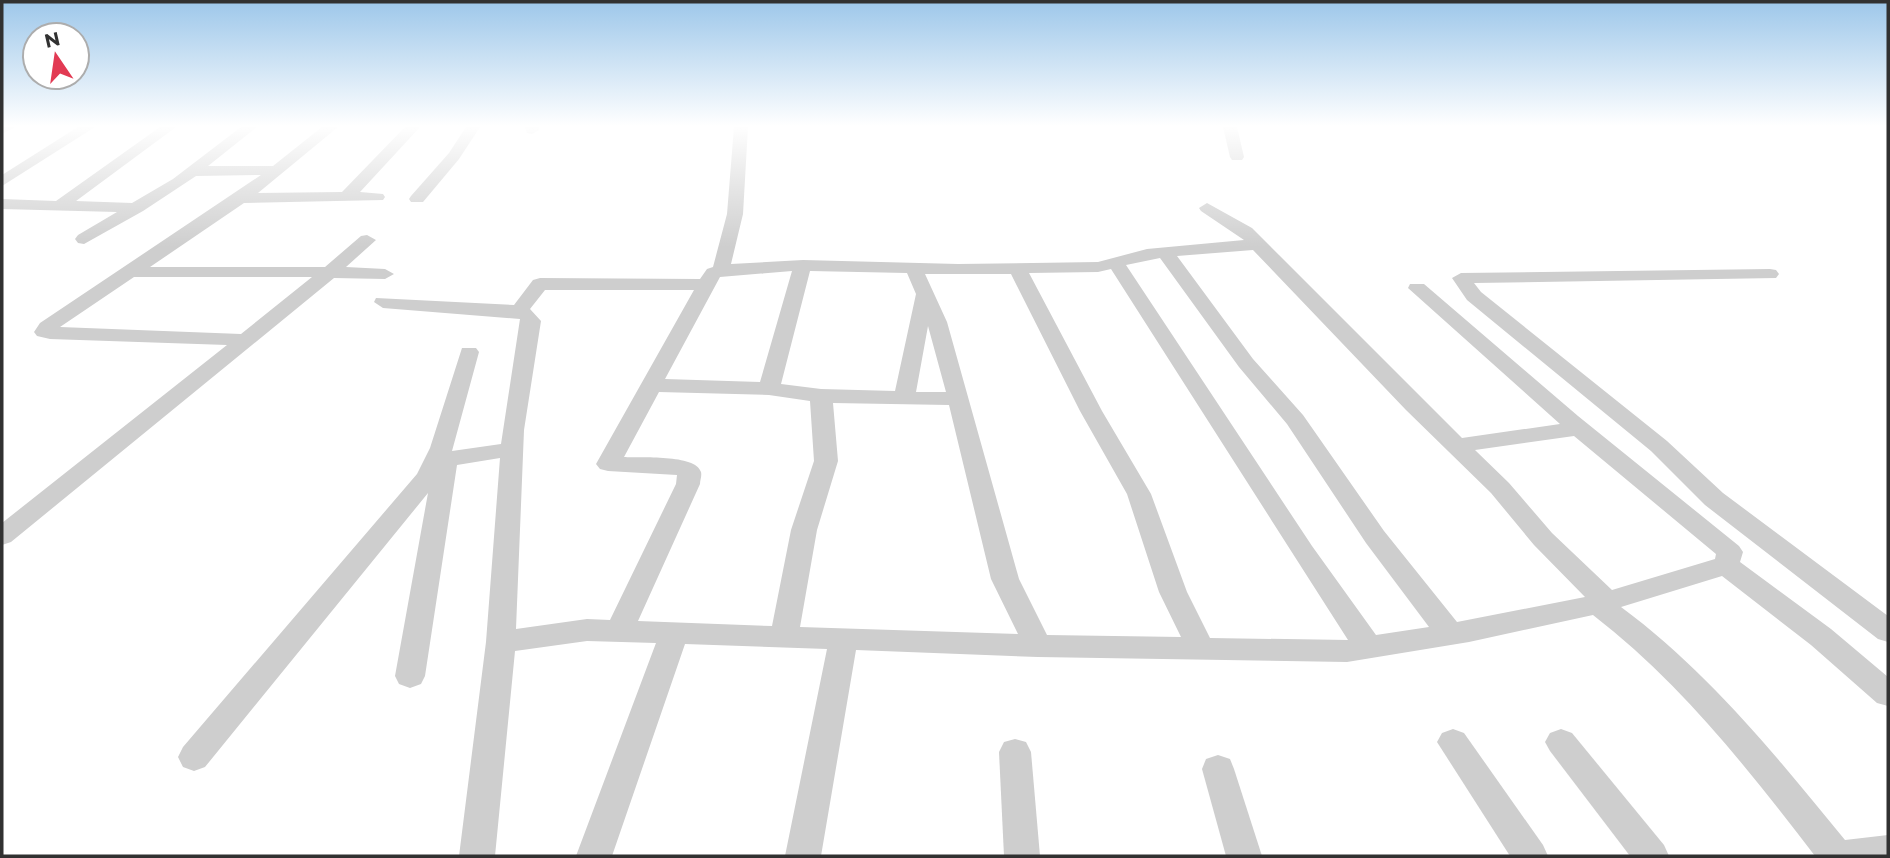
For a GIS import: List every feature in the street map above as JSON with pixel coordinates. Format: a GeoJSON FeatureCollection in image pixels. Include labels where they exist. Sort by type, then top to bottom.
{"type":"FeatureCollection","features":[{"type":"Feature","properties":{"kind":"street"},"geometry":{"type":"LineString","coordinates":[[2,181],[24,167]]}},
{"type":"Feature","properties":{"kind":"street"},"geometry":{"type":"LineString","coordinates":[[62,204],[113,167]]}},
{"type":"Feature","properties":{"kind":"street"},"geometry":{"type":"LineString","coordinates":[[84,239],[199,167]]}},
{"type":"Feature","properties":{"kind":"street"},"geometry":{"type":"LineString","coordinates":[[246,340],[44,332],[55,321],[283,167]]}},
{"type":"Feature","properties":{"kind":"street"},"geometry":{"type":"LineString","coordinates":[[347,197],[375,167]]}},
{"type":"Feature","properties":{"kind":"street"},"geometry":{"type":"LineString","coordinates":[[417,199],[445,167]]}},
{"type":"Feature","properties":{"kind":"street"},"geometry":{"type":"LineString","coordinates":[[721,270],[735,214],[738,167]]}},
{"type":"Feature","properties":{"kind":"street"},"geometry":{"type":"LineString","coordinates":[[194,171],[279,170]]}},
{"type":"Feature","properties":{"kind":"street"},"geometry":{"type":"LineString","coordinates":[[240,198],[377,197]]}},
{"type":"Feature","properties":{"kind":"street"},"geometry":{"type":"LineString","coordinates":[[2,204],[137,208]]}},
{"type":"Feature","properties":{"kind":"street"},"geometry":{"type":"LineString","coordinates":[[1207,208],[1246,232],[1500,488],[1602,602],[1635,629],[1748,747],[1836,856]]}},
{"type":"Feature","properties":{"kind":"street"},"geometry":{"type":"LineString","coordinates":[[2,536],[367,240]]}},
{"type":"Feature","properties":{"kind":"street"},"geometry":{"type":"LineString","coordinates":[[619,631],[646,579],[688,484],[689,472],[677,466],[608,464],[713,273],[721,270],[803,265],[914,268],[1098,267],[1165,252],[1257,244]]}},
{"type":"Feature","properties":{"kind":"street"},"geometry":{"type":"LineString","coordinates":[[1165,252],[1245,363],[1295,421],[1375,537],[1450,635]]}},
{"type":"Feature","properties":{"kind":"street"},"geometry":{"type":"LineString","coordinates":[[1115,262],[1225,428],[1315,572],[1368,648]]}},
{"type":"Feature","properties":{"kind":"street"},"geometry":{"type":"LineString","coordinates":[[769,389],[784,326],[803,265]]}},
{"type":"Feature","properties":{"kind":"street"},"geometry":{"type":"LineString","coordinates":[[914,268],[937,322],[1005,579],[1038,646]]}},
{"type":"Feature","properties":{"kind":"street"},"geometry":{"type":"LineString","coordinates":[[1017,268],[1091,411],[1139,494],[1173,592],[1200,648]]}},
{"type":"Feature","properties":{"kind":"street"},"geometry":{"type":"LineString","coordinates":[[130,272],[385,274]]}},
{"type":"Feature","properties":{"kind":"street"},"geometry":{"type":"LineString","coordinates":[[1770,274],[1461,278],[1474,296],[1659,446],[1714,499],[1888,631]]}},
{"type":"Feature","properties":{"kind":"street"},"geometry":{"type":"LineString","coordinates":[[519,311],[540,284],[705,285]]}},
{"type":"Feature","properties":{"kind":"street"},"geometry":{"type":"LineString","coordinates":[[1417,288],[1579,428],[1730,552],[1726,565]]}},
{"type":"Feature","properties":{"kind":"street"},"geometry":{"type":"LineString","coordinates":[[904,398],[925,294]]}},
{"type":"Feature","properties":{"kind":"street"},"geometry":{"type":"LineString","coordinates":[[383,302],[519,311],[528,315],[531,321],[512,449],[501,642],[477,856]]}},
{"type":"Feature","properties":{"kind":"street"},"geometry":{"type":"LineString","coordinates":[[410,676],[441,461],[469,352]]}},
{"type":"Feature","properties":{"kind":"street"},"geometry":{"type":"LineString","coordinates":[[652,385],[769,389],[821,396],[958,399]]}},
{"type":"Feature","properties":{"kind":"street"},"geometry":{"type":"LineString","coordinates":[[784,636],[804,530],[826,461],[821,396]]}},
{"type":"Feature","properties":{"kind":"street"},"geometry":{"type":"LineString","coordinates":[[1457,446],[1579,428]]}},
{"type":"Feature","properties":{"kind":"street"},"geometry":{"type":"LineString","coordinates":[[194,757],[441,461],[512,449]]}},
{"type":"Feature","properties":{"kind":"street"},"geometry":{"type":"LineString","coordinates":[[501,642],[587,630],[1038,646],[1347,651],[1450,635],[1602,602],[1726,565]]}},
{"type":"Feature","properties":{"kind":"street"},"geometry":{"type":"LineString","coordinates":[[1726,565],[1821,637],[1888,694]]}},
{"type":"Feature","properties":{"kind":"street"},"geometry":{"type":"LineString","coordinates":[[594,856],[675,632]]}},
{"type":"Feature","properties":{"kind":"street"},"geometry":{"type":"LineString","coordinates":[[803,856],[844,639]]}},
{"type":"Feature","properties":{"kind":"street"},"geometry":{"type":"LineString","coordinates":[[1453,742],[1530,856]]}},
{"type":"Feature","properties":{"kind":"street"},"geometry":{"type":"LineString","coordinates":[[1561,742],[1651,856]]}},
{"type":"Feature","properties":{"kind":"street"},"geometry":{"type":"LineString","coordinates":[[1015,752],[1022,856]]}},
{"type":"Feature","properties":{"kind":"street"},"geometry":{"type":"LineString","coordinates":[[1218,769],[1244,856]]}},
{"type":"Feature","properties":{"kind":"street"},"geometry":{"type":"LineString","coordinates":[[1847,856],[1888,851]]}}]}
